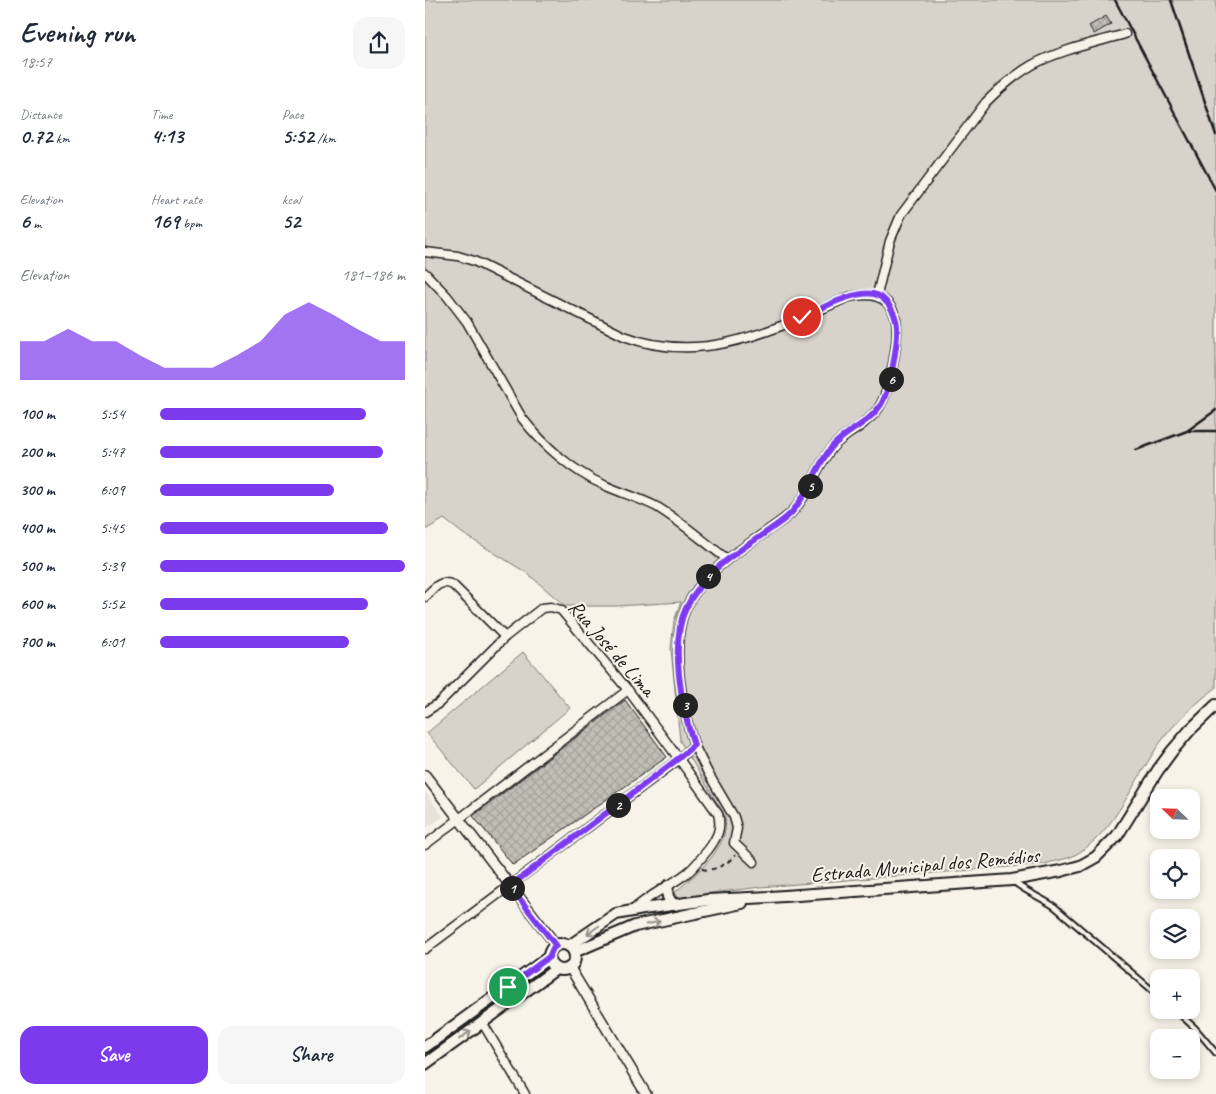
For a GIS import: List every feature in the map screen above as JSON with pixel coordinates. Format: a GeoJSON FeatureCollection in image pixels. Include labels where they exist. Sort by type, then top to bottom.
{"type":"FeatureCollection","features":[{"type":"Feature","properties":{"kind":"main road","name":"Estrada Municipal dos Remédios"},"geometry":{"type":"LineString","coordinates":[[572,949],[616,914],[632,911],[708,900],[1013,880],[1080,866],[1096,857],[1117,836],[1172,751],[1190,730],[1216,706]]}},
{"type":"Feature","properties":{"kind":"main road"},"geometry":{"type":"LineString","coordinates":[[668,886],[669,900],[674,905]]}},
{"type":"Feature","properties":{"kind":"main road","name":"Estrada Municipal dos Remédios"},"geometry":{"type":"LineString","coordinates":[[572,949],[627,929],[770,897]]}},
{"type":"Feature","properties":{"kind":"main road"},"geometry":{"type":"LineString","coordinates":[[627,929],[632,911]]}},
{"type":"Feature","properties":{"kind":"main road"},"geometry":{"type":"LineString","coordinates":[[425,1047],[549,957],[556,946],[563,944],[572,949],[575,959],[570,968],[563,970],[556,969],[551,964],[549,957]]}},
{"type":"Feature","properties":{"kind":"main road"},"geometry":{"type":"LineString","coordinates":[[425,1064],[556,969]]}},
{"type":"Feature","properties":{"kind":"street"},"geometry":{"type":"LineString","coordinates":[[877,295],[890,241],[901,215],[986,102],[1003,86],[1033,65],[1050,57],[1125,34]]}},
{"type":"Feature","properties":{"kind":"street"},"geometry":{"type":"LineString","coordinates":[[425,252],[458,256],[474,261],[624,336],[658,346],[705,348],[725,344],[755,336],[849,297],[862,294],[877,295],[893,310],[897,327],[891,380],[881,406],[865,423],[845,435],[831,448],[818,468],[808,490],[790,514],[710,573],[697,588],[681,622],[677,656],[687,720],[694,745],[734,817],[737,828],[734,843],[754,862]]}},
{"type":"Feature","properties":{"kind":"street"},"geometry":{"type":"LineString","coordinates":[[425,273],[447,296],[467,322],[522,418],[530,428],[573,468],[603,485],[666,513],[727,559]]}},
{"type":"Feature","properties":{"kind":"street"},"geometry":{"type":"LineString","coordinates":[[425,597],[440,583],[446,582],[453,585],[505,638]]}},
{"type":"Feature","properties":{"kind":"street","name":"Rua José de Lima"},"geometry":{"type":"LineString","coordinates":[[425,712],[439,703],[505,638],[542,608],[551,606],[561,610],[628,690],[718,814],[720,826],[713,842],[695,866]]}},
{"type":"Feature","properties":{"kind":"street"},"geometry":{"type":"LineString","coordinates":[[425,845],[628,690]]}},
{"type":"Feature","properties":{"kind":"street"},"geometry":{"type":"LineString","coordinates":[[425,949],[694,745]]}},
{"type":"Feature","properties":{"kind":"street"},"geometry":{"type":"LineString","coordinates":[[425,775],[556,946]]}},
{"type":"Feature","properties":{"kind":"street"},"geometry":{"type":"LineString","coordinates":[[632,911],[643,900],[668,886],[695,866]]}},
{"type":"Feature","properties":{"kind":"street"},"geometry":{"type":"LineString","coordinates":[[570,968],[647,1094]]}},
{"type":"Feature","properties":{"kind":"street"},"geometry":{"type":"LineString","coordinates":[[482,1022],[525,1094]]}},
{"type":"Feature","properties":{"kind":"lane"},"geometry":{"type":"LineString","coordinates":[[1013,880],[1021,888],[1055,906],[1150,988]]}},
{"type":"Feature","properties":{"kind":"lane"},"geometry":{"type":"LineString","coordinates":[[1185,1019],[1216,1053]]}},
{"type":"Feature","properties":{"kind":"path"},"geometry":{"type":"LineString","coordinates":[[695,866],[706,870],[717,868],[731,859],[740,849]]}},
{"type":"Feature","properties":{"kind":"shaded area"},"geometry":{"type":"Polygon","coordinates":[[[425,0],[1216,0],[1216,688],[1189,710],[1166,735],[1155,750],[1125,802],[1101,834],[1087,847],[1071,857],[1045,864],[761,887],[704,894],[679,900],[675,892],[710,859],[723,838],[725,827],[725,816],[680,741],[671,649],[674,621],[681,602],[617,606],[565,606],[527,573],[462,533],[444,519],[425,530],[425,0]]]}},
{"type":"Feature","properties":{"kind":"shaded area"},"geometry":{"type":"Polygon","coordinates":[[[523,652],[570,708],[474,789],[427,733],[523,652]]]}},
{"type":"Feature","properties":{"kind":"shaded area"},"geometry":{"type":"Polygon","coordinates":[[[425,791],[443,817],[425,829],[425,791]]]}},
{"type":"Feature","properties":{"kind":"building"},"geometry":{"type":"Polygon","coordinates":[[[1106,16],[1111,24],[1094,34],[1089,26],[1106,16]]]}},
{"type":"Feature","properties":{"kind":"building"},"geometry":{"type":"Polygon","coordinates":[[[625,700],[667,757],[513,865],[473,816],[625,700]]]}},
{"type":"Feature","properties":{"kind":"railway"},"geometry":{"type":"LineString","coordinates":[[1115,0],[1216,191]]}},
{"type":"Feature","properties":{"kind":"railway"},"geometry":{"type":"LineString","coordinates":[[1171,0],[1216,135]]}},
{"type":"Feature","properties":{"kind":"railway"},"geometry":{"type":"LineString","coordinates":[[1136,450],[1187,431],[1216,410]]}},
{"type":"Feature","properties":{"kind":"railway"},"geometry":{"type":"LineString","coordinates":[[1189,431],[1216,431]]}},
{"type":"Feature","properties":{"kind":"route"},"geometry":{"type":"LineString","coordinates":[[508,987],[549,957],[550,952],[556,946],[510,886],[694,745],[687,720],[677,656],[681,622],[697,588],[710,573],[727,559],[790,514],[808,490],[818,468],[831,448],[845,435],[865,423],[881,406],[891,380],[897,327],[893,310],[889,305],[877,295],[862,294],[849,297],[802,317]]}}]}
